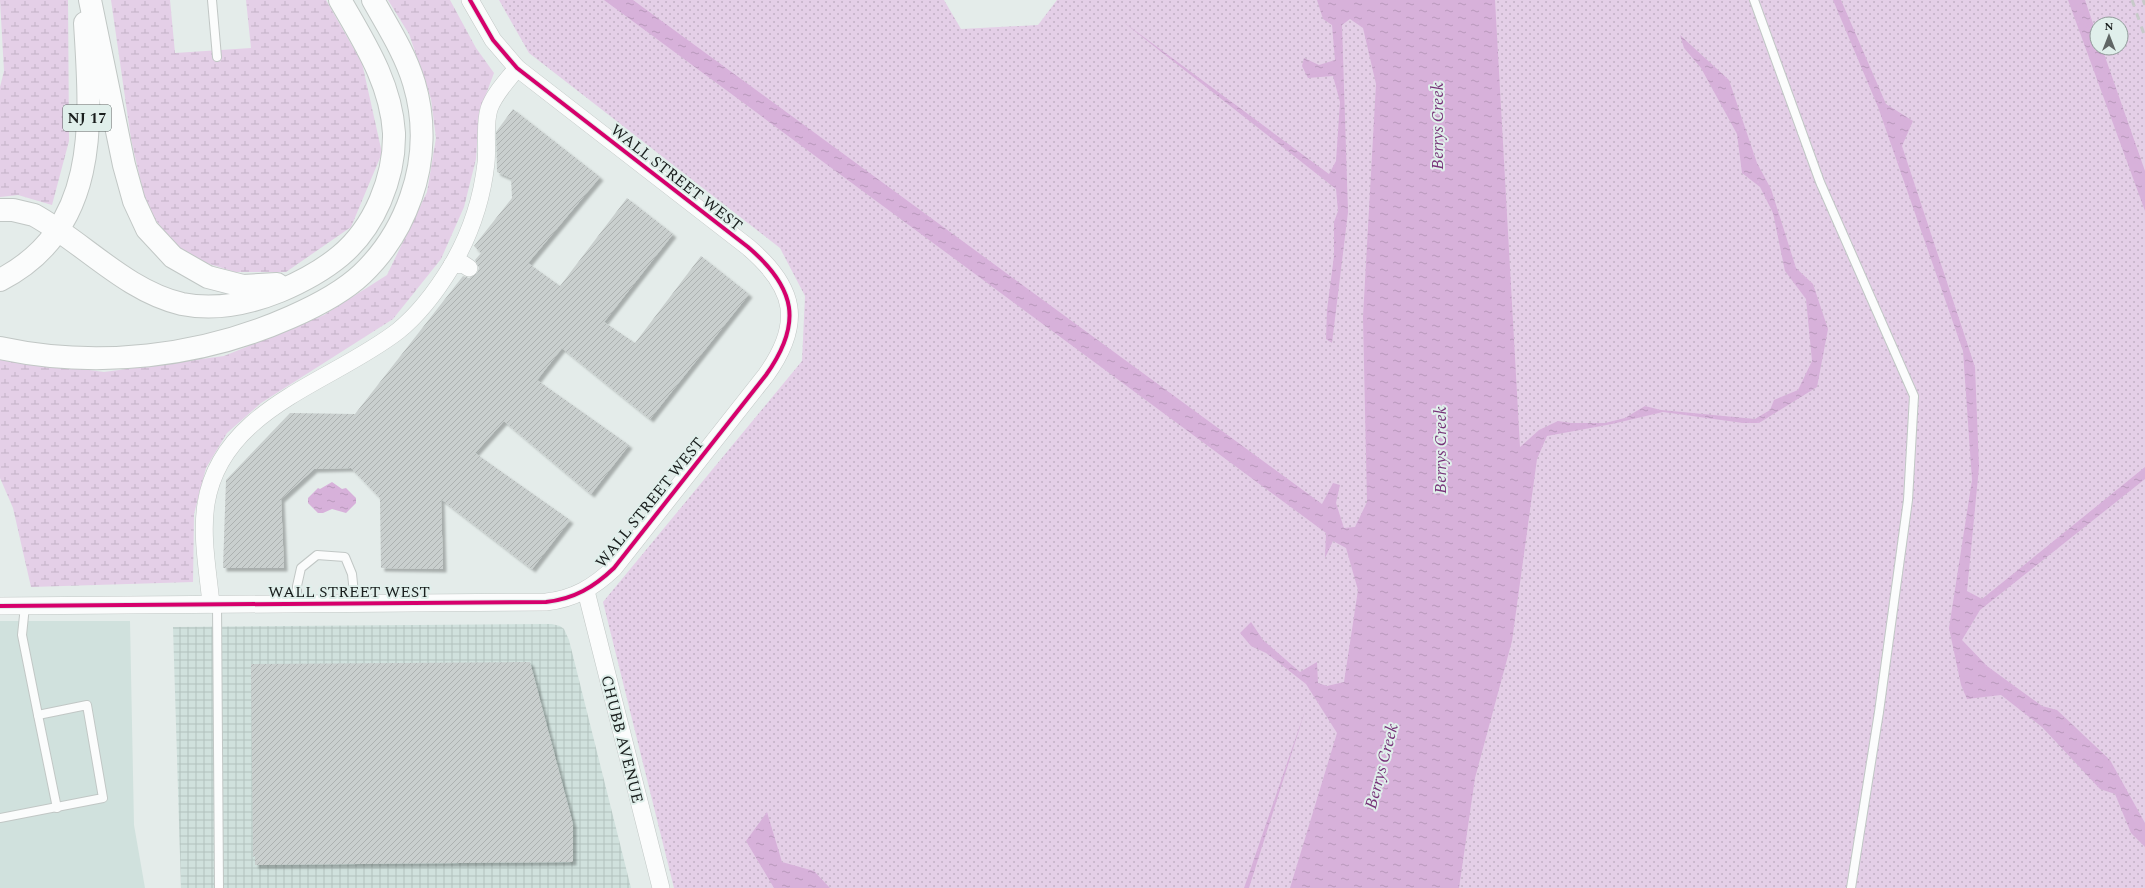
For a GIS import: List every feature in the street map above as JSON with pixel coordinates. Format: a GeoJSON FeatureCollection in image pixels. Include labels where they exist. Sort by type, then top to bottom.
{"type":"FeatureCollection","features":[{"type":"Feature","properties":{"kind":"main road","name":"NJ 17"},"geometry":{"type":"LineString","coordinates":[[0,280],[21,267],[34,256],[58,230],[73,204],[79,189],[85,157],[87,76],[83,0]]}},
{"type":"Feature","properties":{"kind":"main road"},"geometry":{"type":"LineString","coordinates":[[90,0],[129,186],[140,215],[155,240],[172,257],[184,265],[208,277],[231,284],[256,287],[272,286],[298,279],[320,270]]}},
{"type":"Feature","properties":{"kind":"main road"},"geometry":{"type":"LineString","coordinates":[[0,210],[24,211],[34,215],[143,288],[168,300],[195,306],[221,307],[246,303],[289,287],[320,270],[351,246],[372,217],[388,179],[393,150],[393,120],[384,84],[376,64],[340,0]]}},
{"type":"Feature","properties":{"kind":"main road"},"geometry":{"type":"LineString","coordinates":[[0,348],[44,355],[90,358],[138,356],[184,351],[243,335],[282,321],[335,294],[362,274],[383,249],[402,218],[419,169],[422,134],[418,100],[408,67],[373,0]]}},
{"type":"Feature","properties":{"kind":"street","name":"WALL STREET WEST"},"geometry":{"type":"LineString","coordinates":[[0,606],[546,602],[565,599],[586,590],[605,576],[622,559],[769,371],[787,337],[789,327],[789,307],[783,287],[777,275],[758,255],[517,68],[492,40],[470,0]]}},
{"type":"Feature","properties":{"kind":"street"},"geometry":{"type":"LineString","coordinates":[[214,604],[205,543],[204,517],[214,476],[228,449],[237,437],[261,416],[398,331],[424,304],[460,271],[469,230],[479,198],[486,162],[489,109],[496,95],[517,68]]}},
{"type":"Feature","properties":{"kind":"street","name":"CHUBB AVENUE"},"geometry":{"type":"LineString","coordinates":[[586,590],[661,888]]}},
{"type":"Feature","properties":{"kind":"lane"},"geometry":{"type":"LineString","coordinates":[[212,0],[217,57]]}},
{"type":"Feature","properties":{"kind":"lane"},"geometry":{"type":"LineString","coordinates":[[1754,0],[1820,182],[1914,396],[1908,500],[1879,712],[1850,888]]}},
{"type":"Feature","properties":{"kind":"lane"},"geometry":{"type":"LineString","coordinates":[[297,604],[297,586],[301,568],[317,555],[345,557],[352,574],[355,603]]}},
{"type":"Feature","properties":{"kind":"lane"},"geometry":{"type":"LineString","coordinates":[[214,604],[219,888]]}},
{"type":"Feature","properties":{"kind":"lane"},"geometry":{"type":"LineString","coordinates":[[25,606],[22,635],[56,808]]}},
{"type":"Feature","properties":{"kind":"lane"},"geometry":{"type":"LineString","coordinates":[[0,818],[103,798],[87,705],[38,715]]}},
{"type":"Feature","properties":{"kind":"shaded area"},"geometry":{"type":"Polygon","coordinates":[[[0,621],[130,621],[134,825],[145,888],[0,888],[0,621]]]}},
{"type":"Feature","properties":{"kind":"shaded area"},"geometry":{"type":"Polygon","coordinates":[[[552,624],[560,626],[564,629],[569,640],[631,888],[181,888],[173,627],[552,624]]]}},
{"type":"Feature","properties":{"kind":"green space"},"geometry":{"type":"Polygon","coordinates":[[[0,0],[68,0],[69,141],[52,205],[18,195],[0,197],[0,87],[4,71],[0,0]]]}},
{"type":"Feature","properties":{"kind":"green space"},"geometry":{"type":"Polygon","coordinates":[[[111,0],[170,0],[175,53],[251,48],[246,0],[326,0],[362,63],[382,153],[351,227],[286,272],[235,272],[184,256],[147,209],[131,139],[111,0]]]}},
{"type":"Feature","properties":{"kind":"green space"},"geometry":{"type":"Polygon","coordinates":[[[388,0],[450,0],[476,48],[494,73],[479,113],[476,159],[464,207],[441,259],[393,319],[261,403],[227,433],[206,468],[194,514],[193,582],[31,587],[13,508],[0,478],[0,358],[104,372],[224,356],[324,315],[387,275],[427,192],[436,138],[431,99],[409,34],[388,0]]]}},
{"type":"Feature","properties":{"kind":"green space"},"geometry":{"type":"Polygon","coordinates":[[[499,0],[944,0],[961,29],[1038,25],[1057,0],[2145,0],[2145,888],[674,888],[603,602],[802,361],[805,296],[780,248],[529,53],[499,0]]]}},
{"type":"Feature","properties":{"kind":"water","name":"Berrys Creek"},"geometry":{"type":"Polygon","coordinates":[[[604,0],[633,0],[1322,504],[1333,483],[1340,485],[1336,503],[1344,528],[1355,527],[1367,502],[1363,317],[1376,84],[1363,28],[1350,19],[1342,25],[1348,212],[1332,343],[1326,339],[1327,310],[1334,256],[1334,222],[1338,211],[1336,189],[1122,21],[1329,174],[1336,161],[1340,102],[1333,76],[1308,78],[1302,66],[1304,58],[1319,65],[1335,60],[1332,25],[1323,19],[1317,0],[1495,0],[1520,447],[1539,430],[1558,421],[1571,423],[1605,423],[1625,418],[1645,406],[1661,410],[1755,419],[1770,410],[1774,400],[1798,390],[1812,361],[1806,299],[1785,271],[1773,213],[1760,187],[1742,173],[1737,134],[1701,68],[1684,48],[1680,35],[1729,80],[1757,163],[1771,189],[1796,268],[1813,284],[1828,329],[1817,387],[1759,423],[1743,423],[1663,412],[1612,424],[1547,436],[1537,459],[1512,641],[1475,778],[1459,888],[1290,888],[1337,733],[1306,684],[1266,653],[1251,646],[1240,633],[1251,622],[1263,640],[1300,672],[1317,662],[1318,683],[1327,686],[1344,682],[1358,590],[1346,548],[1333,541],[1325,558],[1326,533],[604,0]]]}},
{"type":"Feature","properties":{"kind":"water"},"geometry":{"type":"Polygon","coordinates":[[[1833,0],[1841,0],[1886,104],[1913,121],[1902,146],[1975,367],[1979,467],[1967,591],[1982,599],[2145,467],[2145,479],[1980,610],[1962,640],[1987,666],[2042,706],[2057,710],[2110,760],[2145,823],[2145,847],[2131,833],[2115,794],[2100,789],[2042,727],[2001,695],[1967,699],[1961,685],[1949,628],[1972,480],[1963,351],[1878,107],[1833,0]]]}},
{"type":"Feature","properties":{"kind":"water"},"geometry":{"type":"Polygon","coordinates":[[[2068,0],[2085,0],[2090,16],[2089,16],[2089,56],[2105,56],[2145,171],[2145,211],[2068,0]]]}},
{"type":"Feature","properties":{"kind":"water"},"geometry":{"type":"Polygon","coordinates":[[[332,482],[342,489],[346,488],[356,498],[356,503],[346,513],[332,509],[323,513],[318,513],[308,503],[308,498],[318,488],[320,489],[332,482]]]}},
{"type":"Feature","properties":{"kind":"water"},"geometry":{"type":"Polygon","coordinates":[[[1305,711],[1249,888],[1244,888],[1305,711]]]}},
{"type":"Feature","properties":{"kind":"water"},"geometry":{"type":"Polygon","coordinates":[[[767,812],[782,862],[814,871],[830,888],[774,888],[746,841],[767,812]]]}},
{"type":"Feature","properties":{"kind":"building"},"geometry":{"type":"Polygon","coordinates":[[[513,109],[600,177],[528,263],[560,286],[627,198],[673,234],[604,322],[635,343],[701,256],[749,294],[650,419],[562,348],[537,380],[629,445],[591,494],[504,421],[475,453],[570,520],[532,569],[441,499],[443,569],[381,568],[380,498],[351,468],[314,469],[281,499],[284,568],[223,568],[226,480],[290,413],[355,414],[463,276],[469,278],[477,273],[479,268],[475,260],[481,253],[474,246],[512,198],[511,178],[497,172],[496,132],[513,109]]]}},
{"type":"Feature","properties":{"kind":"building"},"geometry":{"type":"Polygon","coordinates":[[[530,662],[573,824],[573,862],[255,865],[255,856],[253,857],[251,664],[530,662]]]}},
{"type":"Feature","properties":{"kind":"railway"},"geometry":{"type":"LineString","coordinates":[[2132,0],[2145,37]]}},
{"type":"Feature","properties":{"kind":"railway"},"geometry":{"type":"LineString","coordinates":[[2143,0],[2145,5]]}},
{"type":"Feature","properties":{"kind":"cycle path"},"geometry":{"type":"LineString","coordinates":[[0,606],[546,602],[566,598],[583,591],[599,581],[614,568],[766,375],[778,356],[786,339],[789,322],[789,307],[785,292],[776,277],[764,262],[748,247],[517,68],[493,40],[470,0]]}}]}
